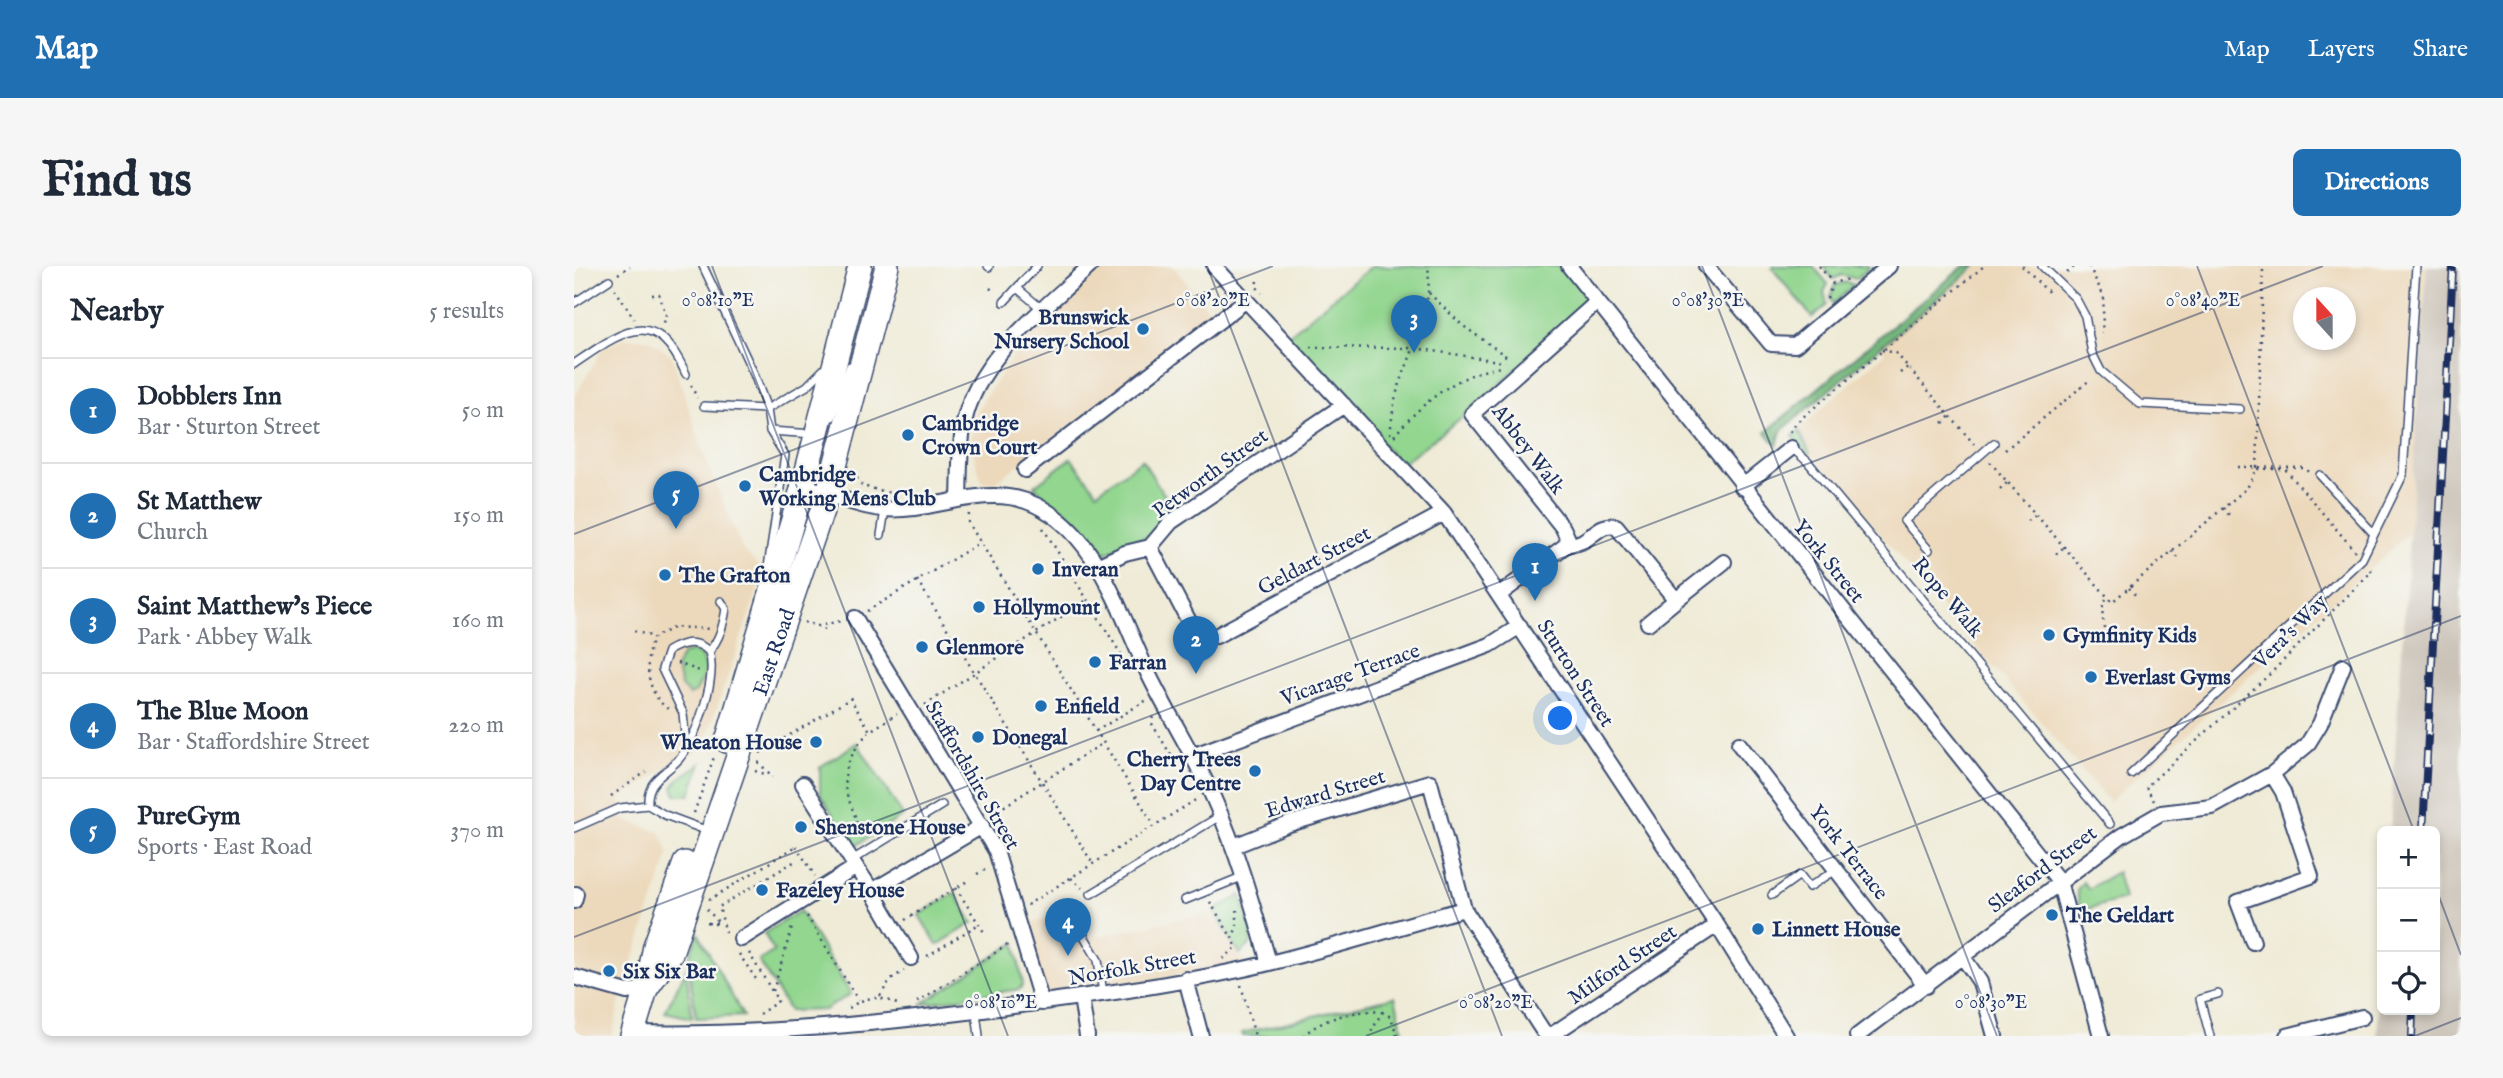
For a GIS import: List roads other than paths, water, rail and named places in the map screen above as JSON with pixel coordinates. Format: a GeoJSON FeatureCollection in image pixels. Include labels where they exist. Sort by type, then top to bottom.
{"type":"FeatureCollection","features":[{"type":"Feature","properties":{"kind":"main road","name":"East Road"},"geometry":{"type":"LineString","coordinates":[[704,830],[766,614],[860,266]]}},
{"type":"Feature","properties":{"kind":"main road","name":"East Road"},"geometry":{"type":"LineString","coordinates":[[632,1034],[647,988],[655,946],[704,830],[828,493],[887,266]]}},
{"type":"Feature","properties":{"kind":"street"},"geometry":{"type":"LineString","coordinates":[[965,498],[961,444],[972,397],[985,374],[1009,345],[1090,266]]}},
{"type":"Feature","properties":{"kind":"street","name":"Sturton Street"},"geometry":{"type":"LineString","coordinates":[[1214,266],[1444,513],[1717,925],[1786,1036]]}},
{"type":"Feature","properties":{"kind":"street","name":"York Street"},"geometry":{"type":"LineString","coordinates":[[1569,266],[1742,487],[2059,881]]}},
{"type":"Feature","properties":{"kind":"street"},"geometry":{"type":"LineString","coordinates":[[1706,266],[1771,344],[1795,345],[1889,266]]}},
{"type":"Feature","properties":{"kind":"street"},"geometry":{"type":"LineString","coordinates":[[1026,470],[1245,301]]}},
{"type":"Feature","properties":{"kind":"street","name":"Abbey Walk"},"geometry":{"type":"LineString","coordinates":[[1567,543],[1563,528],[1472,414],[1596,303]]}},
{"type":"Feature","properties":{"kind":"street","name":"Petworth Street"},"geometry":{"type":"LineString","coordinates":[[1097,566],[1125,553],[1150,547],[1171,522],[1345,405]]}},
{"type":"Feature","properties":{"kind":"street"},"geometry":{"type":"LineString","coordinates":[[1742,487],[1791,448]]}},
{"type":"Feature","properties":{"kind":"street"},"geometry":{"type":"LineString","coordinates":[[799,484],[885,509],[911,509],[965,498],[1026,501],[1069,530],[1097,566],[1150,678],[1221,816],[1246,881],[1269,963]]}},
{"type":"Feature","properties":{"kind":"street","name":"Geldart Street"},"geometry":{"type":"LineString","coordinates":[[1150,547],[1193,629],[1202,636],[1216,636],[1444,513]]}},
{"type":"Feature","properties":{"kind":"street"},"geometry":{"type":"LineString","coordinates":[[1500,594],[1567,543],[1575,545],[1603,527],[1616,526],[1676,600]]}},
{"type":"Feature","properties":{"kind":"street"},"geometry":{"type":"LineString","coordinates":[[1648,623],[1724,562]]}},
{"type":"Feature","properties":{"kind":"street","name":"Staffordshire Street"},"geometry":{"type":"LineString","coordinates":[[855,618],[996,851],[1042,1003]]}},
{"type":"Feature","properties":{"kind":"street","name":"Vicarage Terrace"},"geometry":{"type":"LineString","coordinates":[[1192,756],[1490,645],[1520,626]]}},
{"type":"Feature","properties":{"kind":"street","name":"Sleaford Street"},"geometry":{"type":"LineString","coordinates":[[1857,1036],[2121,836],[2161,813],[2212,807],[2272,774],[2306,745],[2320,724],[2343,666]]}},
{"type":"Feature","properties":{"kind":"street","name":"York Terrace"},"geometry":{"type":"LineString","coordinates":[[1739,744],[1926,986]]}},
{"type":"Feature","properties":{"kind":"street"},"geometry":{"type":"LineString","coordinates":[[2253,942],[2238,902],[2311,876],[2283,792],[2272,774]]}},
{"type":"Feature","properties":{"kind":"street","name":"Edward Street"},"geometry":{"type":"LineString","coordinates":[[1234,846],[1289,824],[1430,782],[1464,909]]}},
{"type":"Feature","properties":{"kind":"street"},"geometry":{"type":"LineString","coordinates":[[803,784],[916,960]]}},
{"type":"Feature","properties":{"kind":"street"},"geometry":{"type":"LineString","coordinates":[[872,891],[981,824]]}},
{"type":"Feature","properties":{"kind":"street"},"geometry":{"type":"LineString","coordinates":[[736,942],[800,905],[823,888],[851,858]]}},
{"type":"Feature","properties":{"kind":"street"},"geometry":{"type":"LineString","coordinates":[[2059,881],[2101,1036]]}},
{"type":"Feature","properties":{"kind":"street"},"geometry":{"type":"LineString","coordinates":[[1464,909],[1544,1031],[1550,1036]]}},
{"type":"Feature","properties":{"kind":"street","name":"Norfolk Street"},"geometry":{"type":"LineString","coordinates":[[632,1034],[779,1032],[865,1025],[1042,1003],[1269,963],[1464,909]]}},
{"type":"Feature","properties":{"kind":"street","name":"Milford Street"},"geometry":{"type":"LineString","coordinates":[[1550,1036],[1717,925]]}},
{"type":"Feature","properties":{"kind":"street"},"geometry":{"type":"LineString","coordinates":[[1963,957],[1980,982],[1995,1036]]}},
{"type":"Feature","properties":{"kind":"street"},"geometry":{"type":"LineString","coordinates":[[574,977],[628,992],[647,988]]}},
{"type":"Feature","properties":{"kind":"street"},"geometry":{"type":"LineString","coordinates":[[1186,979],[1201,1036]]}},
{"type":"Feature","properties":{"kind":"street"},"geometry":{"type":"LineString","coordinates":[[1081,997],[1087,1036]]}},
{"type":"Feature","properties":{"kind":"street"},"geometry":{"type":"LineString","coordinates":[[2287,1036],[2362,1017]]}},
{"type":"Feature","properties":{"kind":"lane"},"geometry":{"type":"LineString","coordinates":[[703,266],[767,409],[769,430],[785,455],[770,544],[766,614]]}},
{"type":"Feature","properties":{"kind":"lane"},"geometry":{"type":"LineString","coordinates":[[1004,302],[1037,266]]}},
{"type":"Feature","properties":{"kind":"lane"},"geometry":{"type":"LineString","coordinates":[[2043,266],[2071,293],[2081,308],[2092,353],[2101,370],[2140,404],[2240,409]]}},
{"type":"Feature","properties":{"kind":"lane"},"geometry":{"type":"LineString","coordinates":[[2131,774],[2362,559],[2403,475],[2416,266]]}},
{"type":"Feature","properties":{"kind":"lane"},"geometry":{"type":"LineString","coordinates":[[574,303],[609,280]]}},
{"type":"Feature","properties":{"kind":"lane"},"geometry":{"type":"LineString","coordinates":[[1017,288],[1043,310]]}},
{"type":"Feature","properties":{"kind":"lane"},"geometry":{"type":"LineString","coordinates":[[769,430],[816,433],[831,420],[874,310]]}},
{"type":"Feature","properties":{"kind":"lane"},"geometry":{"type":"LineString","coordinates":[[574,364],[617,335],[636,328],[661,335],[675,350],[686,374]]}},
{"type":"Feature","properties":{"kind":"lane"},"geometry":{"type":"LineString","coordinates":[[704,407],[767,409],[815,380],[838,344]]}},
{"type":"Feature","properties":{"kind":"lane"},"geometry":{"type":"LineString","coordinates":[[1929,550],[1904,522],[1994,443]]}},
{"type":"Feature","properties":{"kind":"lane","name":"Rope Walk"},"geometry":{"type":"LineString","coordinates":[[1791,448],[1808,462],[2110,824]]}},
{"type":"Feature","properties":{"kind":"lane"},"geometry":{"type":"LineString","coordinates":[[2317,475],[2374,534]]}},
{"type":"Feature","properties":{"kind":"lane"},"geometry":{"type":"LineString","coordinates":[[881,535],[885,509]]}},
{"type":"Feature","properties":{"kind":"lane"},"geometry":{"type":"LineString","coordinates":[[709,652],[720,638],[724,624],[726,609],[721,601]]}},
{"type":"Feature","properties":{"kind":"lane"},"geometry":{"type":"LineString","coordinates":[[648,805],[647,796],[652,783],[660,773],[679,759],[695,730],[712,676],[709,652],[699,644],[685,643],[668,651],[662,669],[686,724],[686,745]]}},
{"type":"Feature","properties":{"kind":"lane"},"geometry":{"type":"LineString","coordinates":[[574,828],[620,808],[648,805],[704,830]]}},
{"type":"Feature","properties":{"kind":"lane"},"geometry":{"type":"LineString","coordinates":[[851,858],[942,805]]}},
{"type":"Feature","properties":{"kind":"lane"},"geometry":{"type":"LineString","coordinates":[[1091,894],[1221,816]]}},
{"type":"Feature","properties":{"kind":"lane"},"geometry":{"type":"LineString","coordinates":[[1772,895],[1800,875],[1809,887],[1836,870]]}},
{"type":"Feature","properties":{"kind":"lane"},"geometry":{"type":"LineString","coordinates":[[1185,900],[1246,881]]}},
{"type":"Feature","properties":{"kind":"lane"},"geometry":{"type":"LineString","coordinates":[[1073,917],[1098,960],[1104,993]]}},
{"type":"Feature","properties":{"kind":"lane"},"geometry":{"type":"LineString","coordinates":[[2210,1036],[2200,999],[2218,995]]}},
{"type":"Feature","properties":{"kind":"lane"},"geometry":{"type":"LineString","coordinates":[[976,1012],[979,1036]]}},
{"type":"Feature","properties":{"kind":"railway"},"geometry":{"type":"LineString","coordinates":[[2423,826],[2453,266]]}},
{"type":"Feature","properties":{"kind":"railway"},"geometry":{"type":"LineString","coordinates":[[2412,1036],[2413,1015]]}},
{"type":"Feature","properties":{"kind":"place","name":"Brunswick Nursery School"},"geometry":{"type":"Point","coordinates":[1143,329]}},
{"type":"Feature","properties":{"kind":"place","name":"Saint Matthew's Piece"},"geometry":{"type":"Point","coordinates":[1414,353]}},
{"type":"Feature","properties":{"kind":"place","name":"Cambridge Crown Court"},"geometry":{"type":"Point","coordinates":[908,435]}},
{"type":"Feature","properties":{"kind":"place","name":"Cambridge Working Mens Club"},"geometry":{"type":"Point","coordinates":[745,486]}},
{"type":"Feature","properties":{"kind":"place","name":"PureGym"},"geometry":{"type":"Point","coordinates":[676,529]}},
{"type":"Feature","properties":{"kind":"place","name":"Inveran"},"geometry":{"type":"Point","coordinates":[1038,569]}},
{"type":"Feature","properties":{"kind":"place","name":"The Grafton"},"geometry":{"type":"Point","coordinates":[665,575]}},
{"type":"Feature","properties":{"kind":"place","name":"Dobblers Inn"},"geometry":{"type":"Point","coordinates":[1535,601]}},
{"type":"Feature","properties":{"kind":"place","name":"Hollymount"},"geometry":{"type":"Point","coordinates":[979,607]}},
{"type":"Feature","properties":{"kind":"place","name":"Gymfinity Kids"},"geometry":{"type":"Point","coordinates":[2049,635]}},
{"type":"Feature","properties":{"kind":"place","name":"Glenmore"},"geometry":{"type":"Point","coordinates":[922,647]}},
{"type":"Feature","properties":{"kind":"place","name":"Farran"},"geometry":{"type":"Point","coordinates":[1095,662]}},
{"type":"Feature","properties":{"kind":"place","name":"St Matthew"},"geometry":{"type":"Point","coordinates":[1196,674]}},
{"type":"Feature","properties":{"kind":"place","name":"Everlast Gyms"},"geometry":{"type":"Point","coordinates":[2091,677]}},
{"type":"Feature","properties":{"kind":"place","name":"Enfield"},"geometry":{"type":"Point","coordinates":[1041,706]}},
{"type":"Feature","properties":{"kind":"place","name":"Donegal"},"geometry":{"type":"Point","coordinates":[978,737]}},
{"type":"Feature","properties":{"kind":"place","name":"Wheaton House"},"geometry":{"type":"Point","coordinates":[816,742]}},
{"type":"Feature","properties":{"kind":"place","name":"Cherry Trees Day Centre"},"geometry":{"type":"Point","coordinates":[1255,771]}},
{"type":"Feature","properties":{"kind":"place","name":"Shenstone House"},"geometry":{"type":"Point","coordinates":[801,827]}},
{"type":"Feature","properties":{"kind":"place","name":"Fazeley House"},"geometry":{"type":"Point","coordinates":[762,890]}},
{"type":"Feature","properties":{"kind":"place","name":"The Geldart"},"geometry":{"type":"Point","coordinates":[2052,915]}},
{"type":"Feature","properties":{"kind":"place","name":"Linnett House"},"geometry":{"type":"Point","coordinates":[1758,929]}},
{"type":"Feature","properties":{"kind":"place","name":"The Blue Moon"},"geometry":{"type":"Point","coordinates":[1068,956]}},
{"type":"Feature","properties":{"kind":"place","name":"Six Six Bar"},"geometry":{"type":"Point","coordinates":[609,971]}}]}
